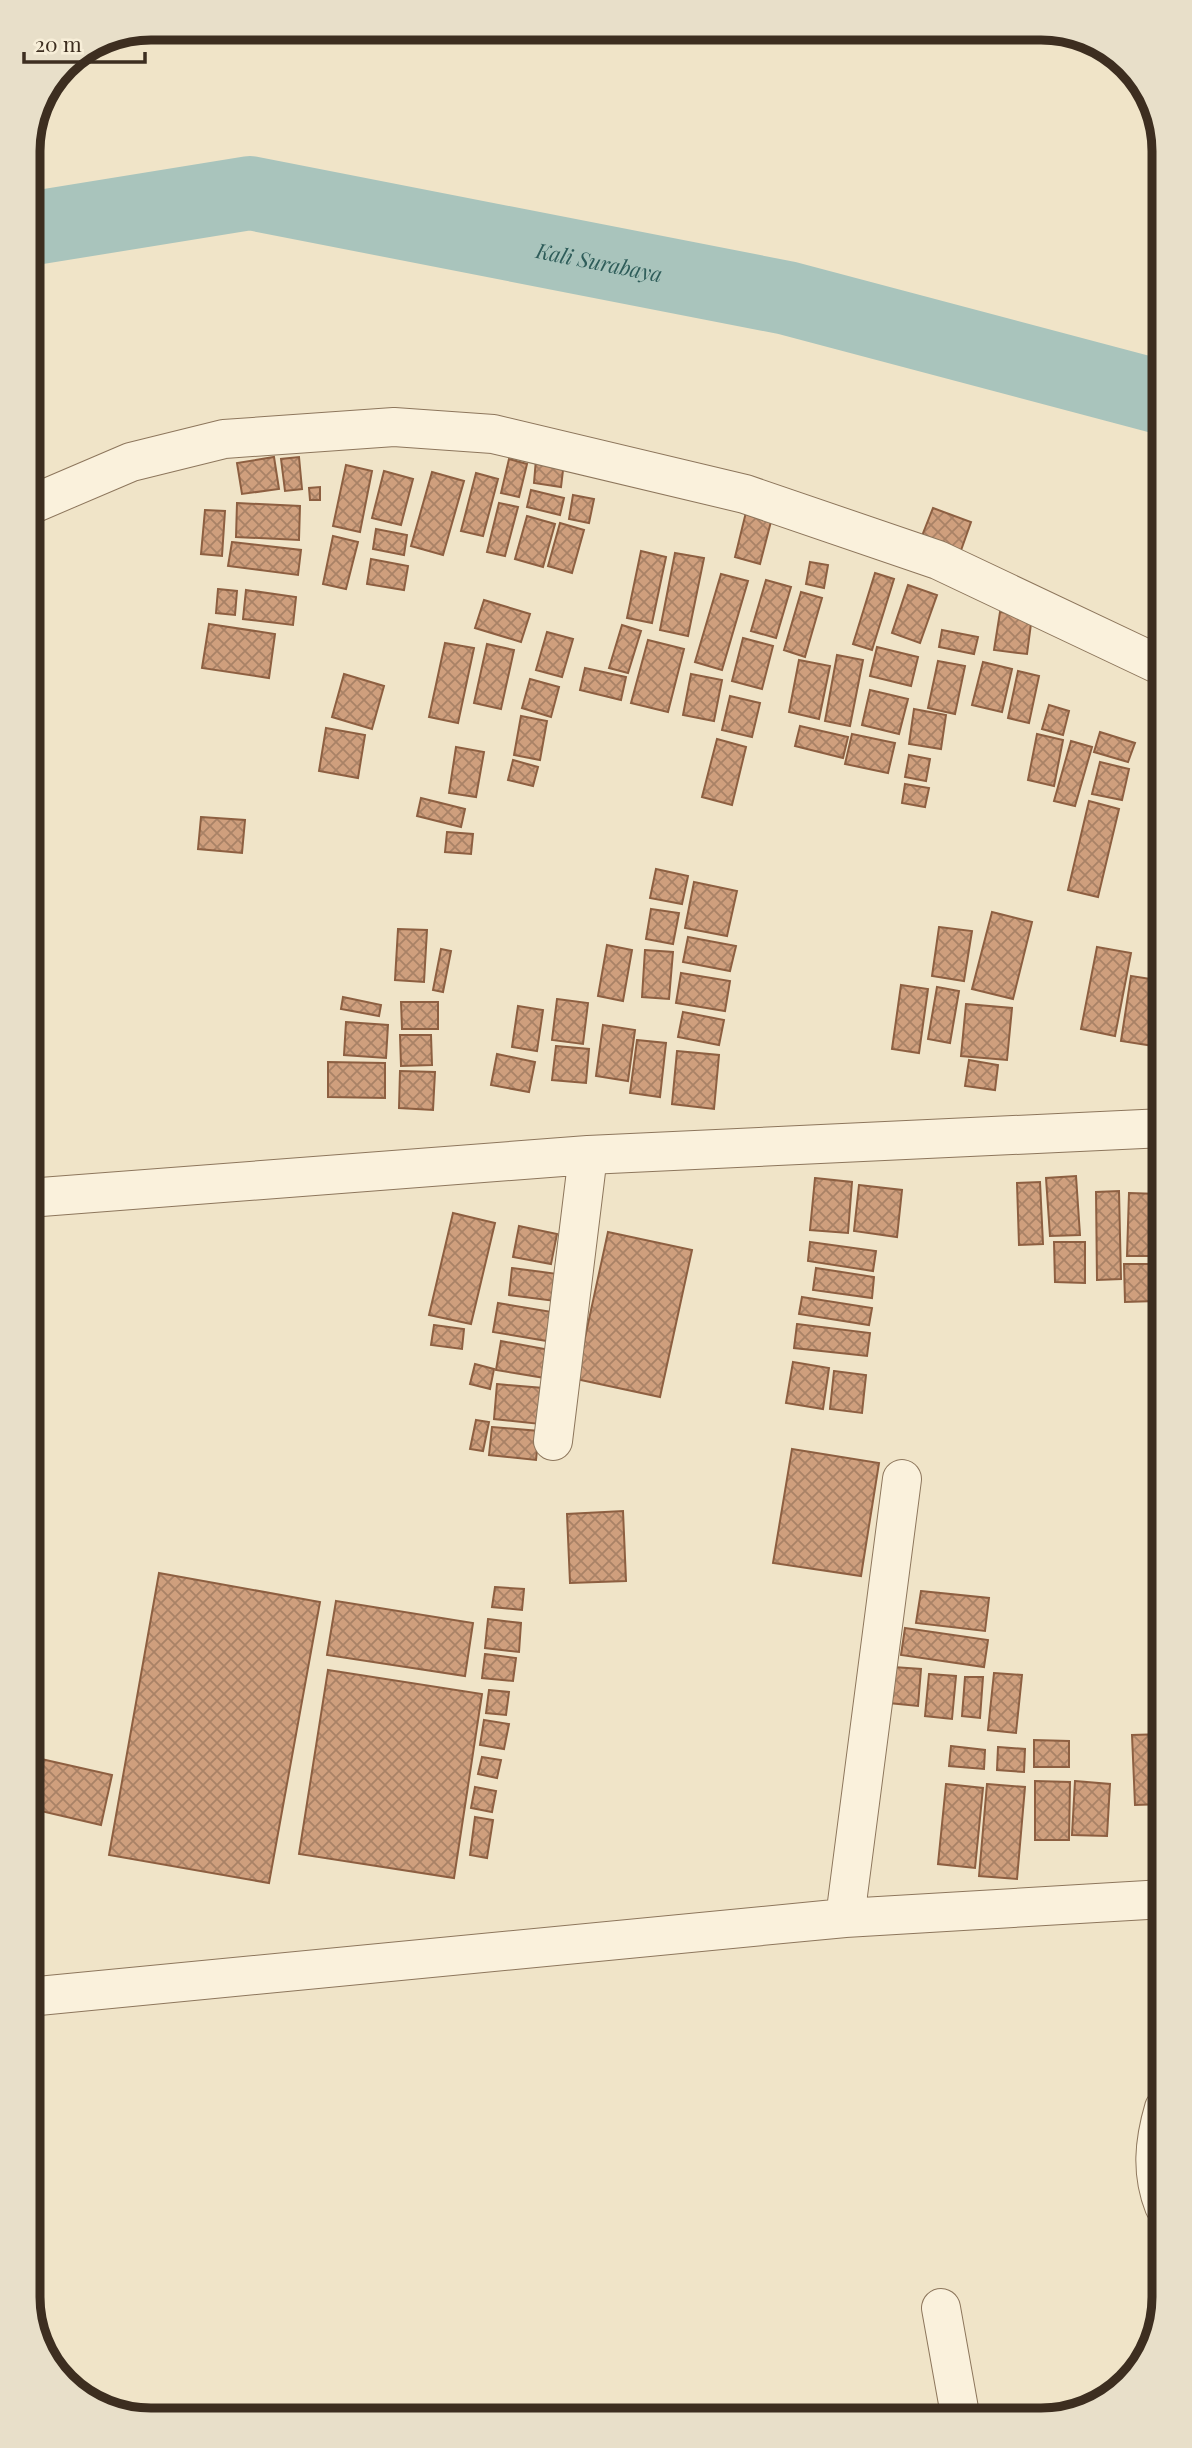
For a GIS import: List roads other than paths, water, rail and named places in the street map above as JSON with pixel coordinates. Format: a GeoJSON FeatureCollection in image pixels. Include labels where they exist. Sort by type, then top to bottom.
{"type":"FeatureCollection","features":[{"type":"Feature","properties":{"kind":"street"},"geometry":{"type":"LineString","coordinates":[[40,501],[131,462],[224,439],[394,427],[494,434],[745,494],[874,538],[938,561],[1152,661]]}},
{"type":"Feature","properties":{"kind":"street"},"geometry":{"type":"LineString","coordinates":[[40,1197],[588,1155],[1152,1129]]}},
{"type":"Feature","properties":{"kind":"street"},"geometry":{"type":"LineString","coordinates":[[553,1441],[588,1155]]}},
{"type":"Feature","properties":{"kind":"street"},"geometry":{"type":"LineString","coordinates":[[845,1917],[902,1479]]}},
{"type":"Feature","properties":{"kind":"street"},"geometry":{"type":"LineString","coordinates":[[40,1996],[845,1917],[1152,1900]]}},
{"type":"Feature","properties":{"kind":"street"},"geometry":{"type":"LineString","coordinates":[[941,2308],[959,2408]]}},
{"type":"Feature","properties":{"kind":"waterway","name":"Kali Surabaya"},"geometry":{"type":"LineString","coordinates":[[40,227],[250,193],[787,298],[1152,395]]}}]}
